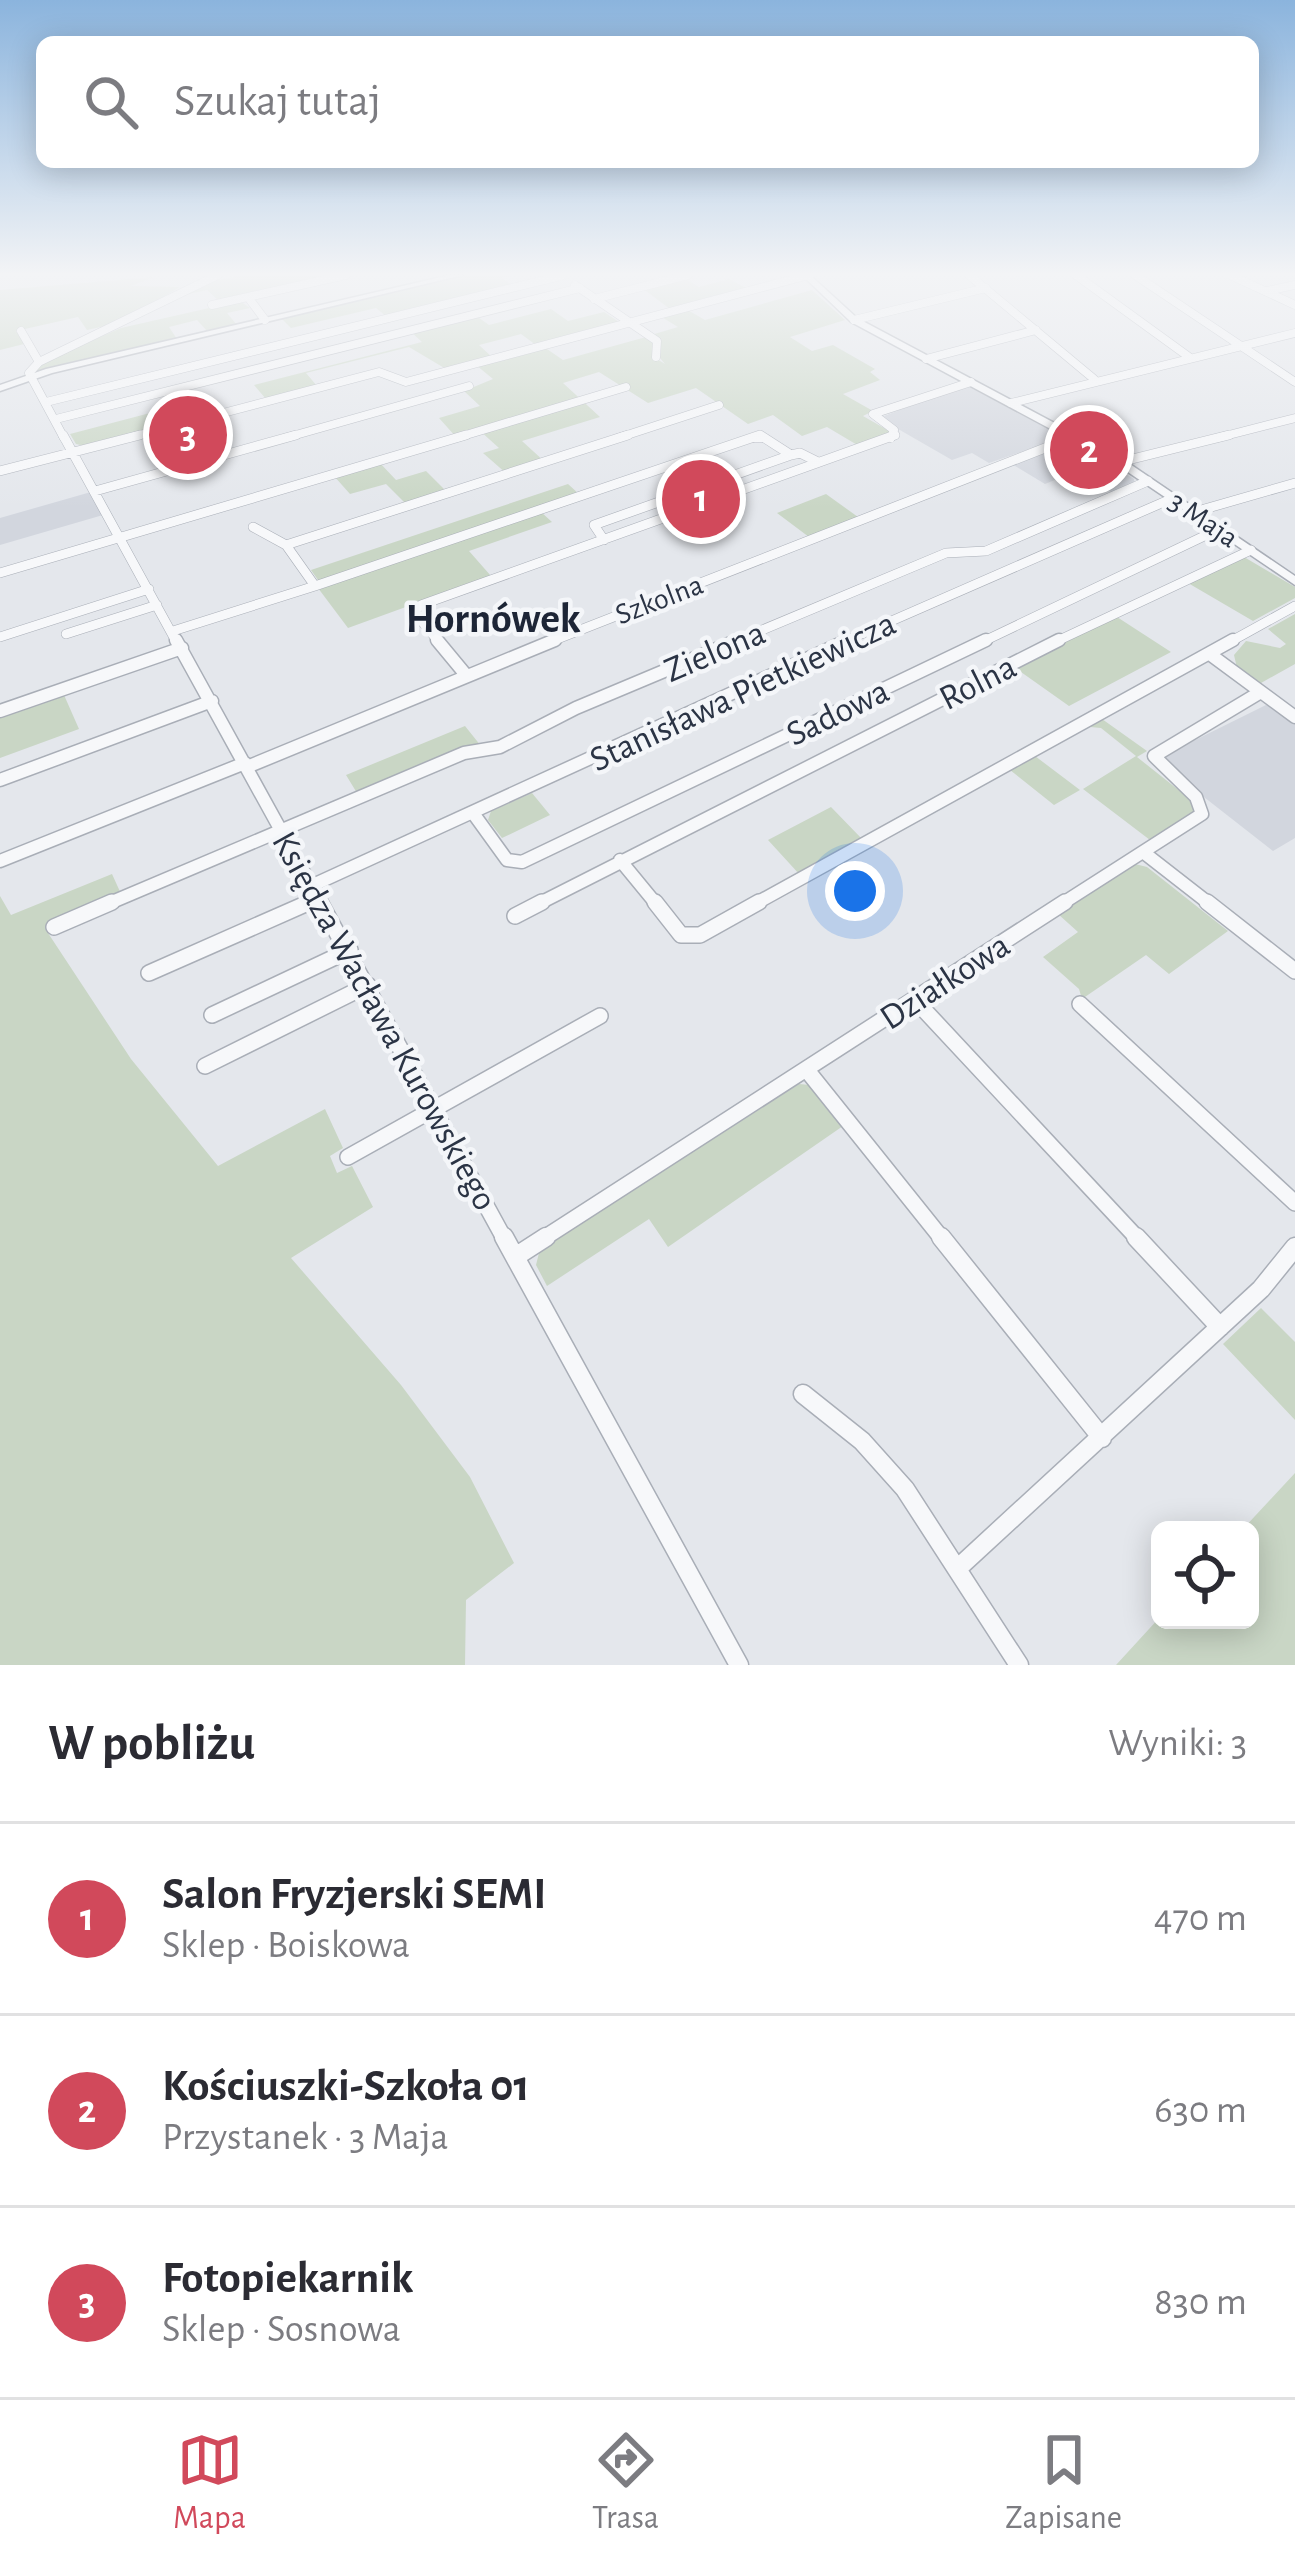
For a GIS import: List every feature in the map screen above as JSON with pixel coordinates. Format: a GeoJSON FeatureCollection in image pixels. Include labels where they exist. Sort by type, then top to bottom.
{"type":"FeatureCollection","features":[{"type":"Feature","properties":{"kind":"street"},"geometry":{"type":"LineString","coordinates":[[34,353],[40,362]]}},
{"type":"Feature","properties":{"kind":"street"},"geometry":{"type":"LineString","coordinates":[[31,376],[29,370],[58,353]]}},
{"type":"Feature","properties":{"kind":"street"},"geometry":{"type":"LineString","coordinates":[[0,388],[128,353]]}},
{"type":"Feature","properties":{"kind":"street"},"geometry":{"type":"LineString","coordinates":[[46,402],[246,353]]}},
{"type":"Feature","properties":{"kind":"street"},"geometry":{"type":"LineString","coordinates":[[56,419],[321,353]]}},
{"type":"Feature","properties":{"kind":"street"},"geometry":{"type":"LineString","coordinates":[[0,471],[379,372],[406,382],[515,353]]}},
{"type":"Feature","properties":{"kind":"street"},"geometry":{"type":"LineString","coordinates":[[656,353],[656,357]]}},
{"type":"Feature","properties":{"kind":"street","name":"3 Maja"},"geometry":{"type":"LineString","coordinates":[[916,353],[1120,462],[1295,581]]}},
{"type":"Feature","properties":{"kind":"street"},"geometry":{"type":"LineString","coordinates":[[926,358],[947,353]]}},
{"type":"Feature","properties":{"kind":"street"},"geometry":{"type":"LineString","coordinates":[[1063,353],[1094,379]]}},
{"type":"Feature","properties":{"kind":"street"},"geometry":{"type":"LineString","coordinates":[[1183,353],[1189,357]]}},
{"type":"Feature","properties":{"kind":"street"},"geometry":{"type":"LineString","coordinates":[[1011,403],[1209,353]]}},
{"type":"Feature","properties":{"kind":"street"},"geometry":{"type":"LineString","coordinates":[[1249,353],[1295,382]]}},
{"type":"Feature","properties":{"kind":"street","name":"Księdza Wacława Kurowskiego"},"geometry":{"type":"LineString","coordinates":[[31,376],[739,1665]]}},
{"type":"Feature","properties":{"kind":"street"},"geometry":{"type":"LineString","coordinates":[[466,675],[415,609],[895,436],[873,414],[970,382]]}},
{"type":"Feature","properties":{"kind":"street"},"geometry":{"type":"LineString","coordinates":[[95,491],[469,386]]}},
{"type":"Feature","properties":{"kind":"street"},"geometry":{"type":"LineString","coordinates":[[0,573],[626,387]]}},
{"type":"Feature","properties":{"kind":"street"},"geometry":{"type":"LineString","coordinates":[[286,545],[719,405]]}},
{"type":"Feature","properties":{"kind":"street"},"geometry":{"type":"LineString","coordinates":[[1120,462],[1295,418]]}},
{"type":"Feature","properties":{"kind":"street"},"geometry":{"type":"LineString","coordinates":[[173,632],[752,437],[760,435],[791,455]]}},
{"type":"Feature","properties":{"kind":"street","name":"Szkolna"},"geometry":{"type":"LineString","coordinates":[[0,861],[1073,436]]}},
{"type":"Feature","properties":{"kind":"street"},"geometry":{"type":"LineString","coordinates":[[604,540],[593,529],[595,524],[791,455],[800,453],[820,462]]}},
{"type":"Feature","properties":{"kind":"street","name":"Zielona"},"geometry":{"type":"LineString","coordinates":[[54,927],[464,753],[500,747],[576,709],[946,553],[986,551],[1148,481]]}},
{"type":"Feature","properties":{"kind":"street"},"geometry":{"type":"LineString","coordinates":[[1194,512],[1295,483]]}},
{"type":"Feature","properties":{"kind":"street","name":"Stanisława Pietkiewicza"},"geometry":{"type":"LineString","coordinates":[[149,974],[473,813],[837,645],[1174,498]]}},
{"type":"Feature","properties":{"kind":"street"},"geometry":{"type":"LineString","coordinates":[[253,527],[286,545],[315,586]]}},
{"type":"Feature","properties":{"kind":"street","name":"Sadowa"},"geometry":{"type":"LineString","coordinates":[[473,813],[507,860],[522,862],[1219,529]]}},
{"type":"Feature","properties":{"kind":"street","name":"Rolna"},"geometry":{"type":"LineString","coordinates":[[515,916],[1034,652],[1251,550]]}},
{"type":"Feature","properties":{"kind":"street"},"geometry":{"type":"LineString","coordinates":[[0,637],[149,589]]}},
{"type":"Feature","properties":{"kind":"street"},"geometry":{"type":"LineString","coordinates":[[66,634],[158,604]]}},
{"type":"Feature","properties":{"kind":"street"},"geometry":{"type":"LineString","coordinates":[[620,860],[681,934],[692,938],[1295,606]]}},
{"type":"Feature","properties":{"kind":"street"},"geometry":{"type":"LineString","coordinates":[[0,711],[182,648]]}},
{"type":"Feature","properties":{"kind":"street"},"geometry":{"type":"LineString","coordinates":[[1211,655],[1295,717]]}},
{"type":"Feature","properties":{"kind":"street","name":"Działkowa"},"geometry":{"type":"LineString","coordinates":[[515,1257],[1204,810],[1157,765],[1156,751],[1259,693]]}},
{"type":"Feature","properties":{"kind":"street"},"geometry":{"type":"LineString","coordinates":[[0,780],[212,701]]}},
{"type":"Feature","properties":{"kind":"street"},"geometry":{"type":"LineString","coordinates":[[1143,852],[1295,971]]}},
{"type":"Feature","properties":{"kind":"street"},"geometry":{"type":"LineString","coordinates":[[212,1015],[350,950]]}},
{"type":"Feature","properties":{"kind":"street"},"geometry":{"type":"LineString","coordinates":[[205,1066],[368,985]]}},
{"type":"Feature","properties":{"kind":"street"},"geometry":{"type":"LineString","coordinates":[[914,999],[1220,1327]]}},
{"type":"Feature","properties":{"kind":"street"},"geometry":{"type":"LineString","coordinates":[[1080,1004],[1295,1203]]}},
{"type":"Feature","properties":{"kind":"street"},"geometry":{"type":"LineString","coordinates":[[348,1157],[600,1016]]}},
{"type":"Feature","properties":{"kind":"street"},"geometry":{"type":"LineString","coordinates":[[806,1069],[1102,1438]]}},
{"type":"Feature","properties":{"kind":"street"},"geometry":{"type":"LineString","coordinates":[[957,1569],[1220,1327],[1295,1247]]}},
{"type":"Feature","properties":{"kind":"street"},"geometry":{"type":"LineString","coordinates":[[803,1394],[862,1441],[886,1467],[1018,1665]]}},
{"type":"Feature","properties":{"kind":"shaded area"},"geometry":{"type":"Polygon","coordinates":[[[962,386],[1064,437],[989,463],[972,453],[952,460],[879,418],[962,386]]]}},
{"type":"Feature","properties":{"kind":"shaded area"},"geometry":{"type":"Polygon","coordinates":[[[1073,442],[1134,482],[1111,492],[1074,472],[1045,484],[1010,463],[1073,442]]]}},
{"type":"Feature","properties":{"kind":"shaded area"},"geometry":{"type":"Polygon","coordinates":[[[91,492],[103,515],[0,545],[0,518],[91,492]]]}},
{"type":"Feature","properties":{"kind":"shaded area"},"geometry":{"type":"Polygon","coordinates":[[[1268,704],[1295,722],[1295,838],[1273,851],[1163,765],[1163,756],[1268,704]]]}},
{"type":"Feature","properties":{"kind":"green space"},"geometry":{"type":"Polygon","coordinates":[[[64,353],[118,353],[36,372],[40,363],[64,353]]]}},
{"type":"Feature","properties":{"kind":"green space"},"geometry":{"type":"Polygon","coordinates":[[[386,353],[306,373],[317,386],[266,399],[254,385],[386,353]]]}},
{"type":"Feature","properties":{"kind":"green space"},"geometry":{"type":"Polygon","coordinates":[[[419,353],[487,353],[492,357],[446,369],[419,353]]]}},
{"type":"Feature","properties":{"kind":"green space"},"geometry":{"type":"Polygon","coordinates":[[[522,353],[552,353],[563,360],[589,353],[653,353],[665,364],[660,353],[846,353],[875,369],[870,372],[880,380],[843,394],[873,411],[863,416],[891,432],[859,446],[827,427],[802,436],[773,415],[748,424],[696,388],[648,403],[599,372],[563,383],[600,417],[522,441],[545,462],[507,474],[483,453],[499,448],[479,430],[456,437],[439,418],[480,406],[464,391],[493,379],[476,365],[522,353]]]}},
{"type":"Feature","properties":{"kind":"green space"},"geometry":{"type":"Polygon","coordinates":[[[192,402],[202,416],[85,446],[76,444],[70,434],[192,402]]]}},
{"type":"Feature","properties":{"kind":"green space"},"geometry":{"type":"Polygon","coordinates":[[[379,462],[396,480],[426,471],[446,491],[406,504],[386,484],[350,494],[334,476],[379,462]]]}},
{"type":"Feature","properties":{"kind":"green space"},"geometry":{"type":"Polygon","coordinates":[[[568,484],[579,494],[325,580],[318,580],[311,570],[568,484]]]}},
{"type":"Feature","properties":{"kind":"green space"},"geometry":{"type":"Polygon","coordinates":[[[826,494],[858,517],[809,537],[777,513],[826,494]]]}},
{"type":"Feature","properties":{"kind":"green space"},"geometry":{"type":"Polygon","coordinates":[[[541,512],[552,522],[469,551],[491,576],[348,628],[318,588],[541,512]]]}},
{"type":"Feature","properties":{"kind":"green space"},"geometry":{"type":"Polygon","coordinates":[[[1244,557],[1295,587],[1295,598],[1253,621],[1188,583],[1244,557]]]}},
{"type":"Feature","properties":{"kind":"green space"},"geometry":{"type":"Polygon","coordinates":[[[1295,614],[1295,664],[1261,683],[1237,668],[1234,655],[1246,641],[1280,648],[1286,644],[1268,629],[1295,614]]]}},
{"type":"Feature","properties":{"kind":"green space"},"geometry":{"type":"Polygon","coordinates":[[[1117,617],[1171,652],[1069,706],[1014,667],[1117,617]]]}},
{"type":"Feature","properties":{"kind":"green space"},"geometry":{"type":"Polygon","coordinates":[[[64,695],[79,729],[0,758],[0,718],[64,695]]]}},
{"type":"Feature","properties":{"kind":"green space"},"geometry":{"type":"Polygon","coordinates":[[[1102,719],[1147,751],[1137,757],[1195,803],[1196,810],[1150,840],[1083,789],[1136,756],[1101,728],[1090,727],[1102,719]]]}},
{"type":"Feature","properties":{"kind":"green space"},"geometry":{"type":"Polygon","coordinates":[[[465,726],[481,746],[357,793],[346,775],[465,726]]]}},
{"type":"Feature","properties":{"kind":"green space"},"geometry":{"type":"Polygon","coordinates":[[[1035,756],[1080,790],[1054,805],[1010,770],[1035,756]]]}},
{"type":"Feature","properties":{"kind":"green space"},"geometry":{"type":"Polygon","coordinates":[[[532,793],[550,815],[502,838],[488,820],[491,811],[532,793]]]}},
{"type":"Feature","properties":{"kind":"green space"},"geometry":{"type":"Polygon","coordinates":[[[831,807],[863,840],[800,875],[768,840],[831,807]]]}},
{"type":"Feature","properties":{"kind":"green space"},"geometry":{"type":"Polygon","coordinates":[[[1135,864],[1147,867],[1228,931],[1169,974],[1146,955],[1082,999],[1079,989],[1043,957],[1078,932],[1058,914],[1135,864]]]}},
{"type":"Feature","properties":{"kind":"green space"},"geometry":{"type":"Polygon","coordinates":[[[112,874],[122,896],[48,927],[48,933],[131,1059],[218,1166],[325,1109],[343,1148],[330,1156],[337,1173],[352,1166],[373,1207],[291,1258],[401,1385],[470,1477],[514,1563],[466,1600],[465,1665],[0,1665],[0,896],[11,915],[112,874]]]}},
{"type":"Feature","properties":{"kind":"green space"},"geometry":{"type":"Polygon","coordinates":[[[799,1084],[810,1085],[843,1126],[668,1247],[649,1219],[547,1286],[536,1265],[540,1249],[799,1084]]]}},
{"type":"Feature","properties":{"kind":"green space"},"geometry":{"type":"Polygon","coordinates":[[[1261,1308],[1295,1342],[1295,1420],[1223,1344],[1261,1308]]]}},
{"type":"Feature","properties":{"kind":"green space"},"geometry":{"type":"Polygon","coordinates":[[[1295,1473],[1295,1665],[1116,1665],[1151,1627],[1259,1629],[1259,1521],[1250,1521],[1295,1473]]]}},
{"type":"Feature","properties":{"kind":"place","name":"Fotopiekarnik"},"geometry":{"type":"Point","coordinates":[188,435]}},
{"type":"Feature","properties":{"kind":"place","name":"Kościuszki-Szkoła 01"},"geometry":{"type":"Point","coordinates":[1089,450]}},
{"type":"Feature","properties":{"kind":"place","name":"Salon Fryzjerski SEMI"},"geometry":{"type":"Point","coordinates":[701,499]}},
{"type":"Feature","properties":{"kind":"district","name":"Hornówek"},"geometry":{"type":"Point","coordinates":[493,617]}}]}
